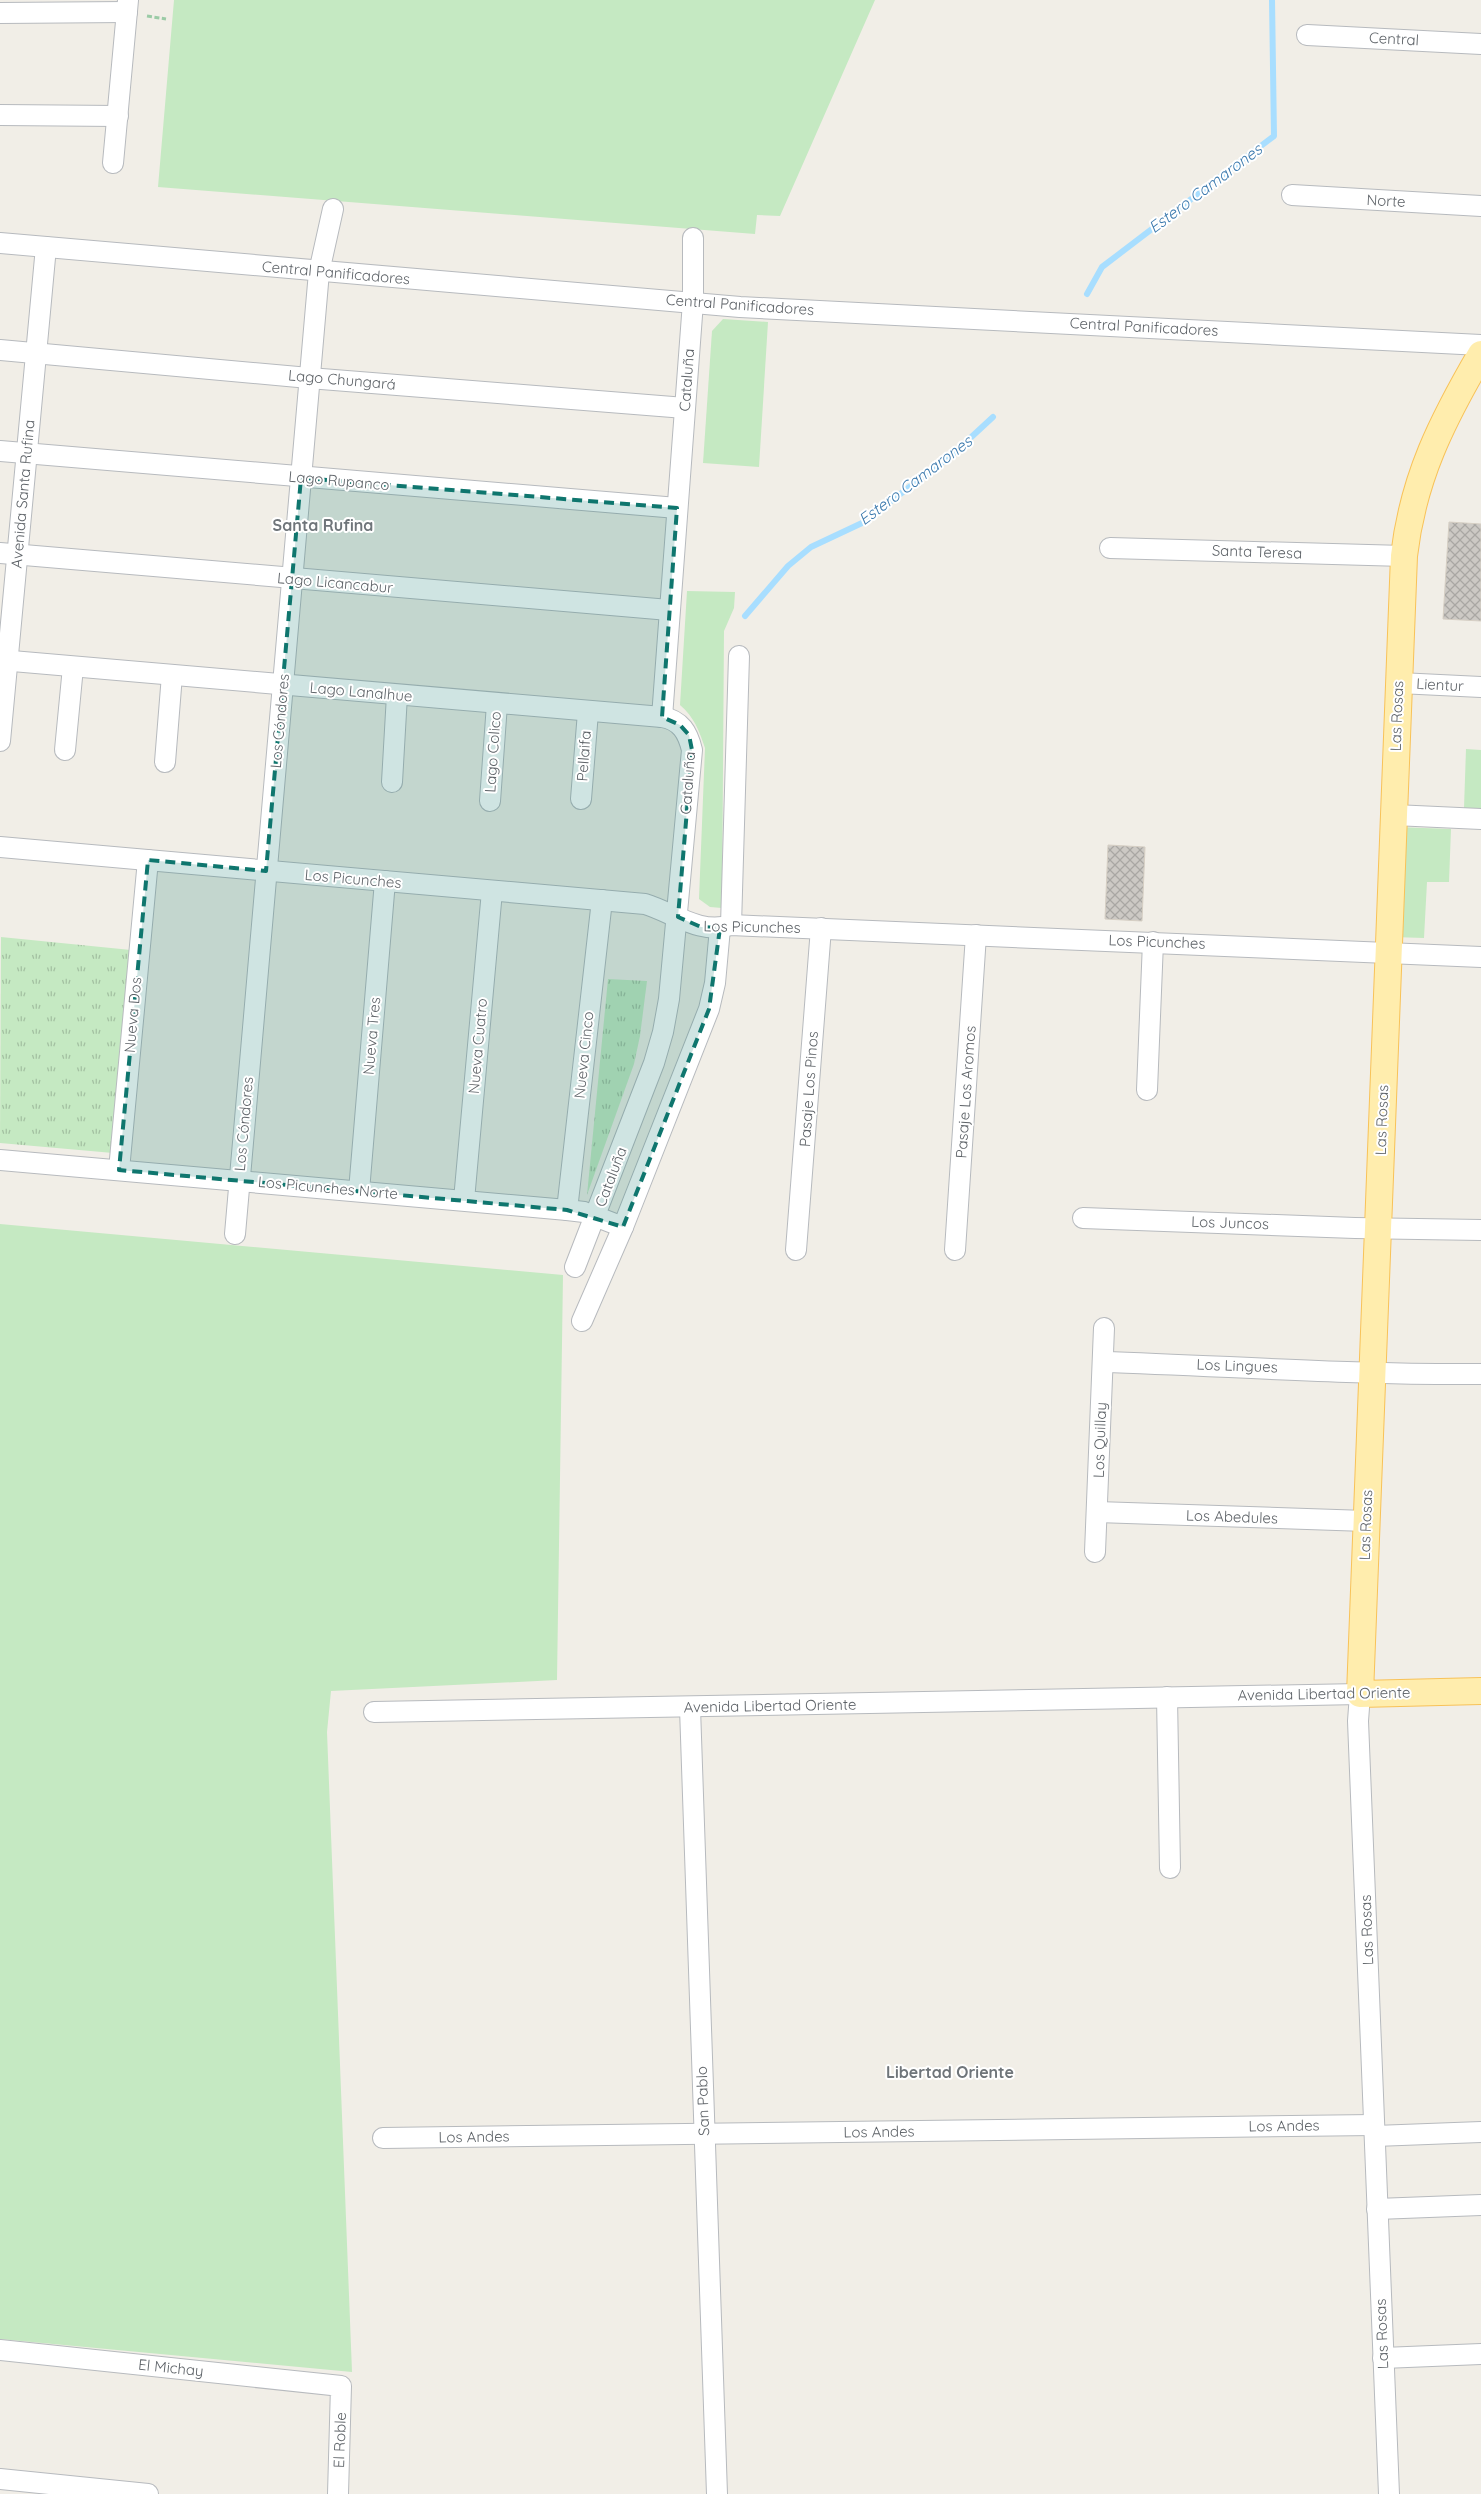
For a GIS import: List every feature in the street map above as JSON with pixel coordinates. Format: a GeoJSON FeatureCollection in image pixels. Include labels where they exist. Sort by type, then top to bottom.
{"type":"FeatureCollection","features":[{"type":"Feature","properties":{"kind":"main road","name":"Las Rosas"},"geometry":{"type":"LineString","coordinates":[[1360,1694],[1404,556],[1412,504],[1430,450],[1442,423],[1481,354]]}},
{"type":"Feature","properties":{"kind":"main road","name":"Avenida Libertad Oriente"},"geometry":{"type":"LineString","coordinates":[[1360,1694],[1481,1691]]}},
{"type":"Feature","properties":{"kind":"street"},"geometry":{"type":"LineString","coordinates":[[0,13],[127,6],[113,163]]}},
{"type":"Feature","properties":{"kind":"street","name":"Central"},"geometry":{"type":"LineString","coordinates":[[1307,35],[1481,44]]}},
{"type":"Feature","properties":{"kind":"street"},"geometry":{"type":"LineString","coordinates":[[0,116],[118,116]]}},
{"type":"Feature","properties":{"kind":"street","name":"Norte"},"geometry":{"type":"LineString","coordinates":[[1292,196],[1481,206]]}},
{"type":"Feature","properties":{"kind":"street","name":"Los Cóndores"},"geometry":{"type":"LineString","coordinates":[[235,1234],[318,272],[333,209]]}},
{"type":"Feature","properties":{"kind":"street","name":"Cataluña"},"geometry":{"type":"LineString","coordinates":[[574,1267],[596,1216],[654,1064],[663,1032],[678,917],[692,750],[689,735],[680,725],[671,718],[662,717],[693,302],[693,238]]}},
{"type":"Feature","properties":{"kind":"street","name":"Central Panificadores"},"geometry":{"type":"LineString","coordinates":[[0,243],[318,272],[748,307],[1481,345]]}},
{"type":"Feature","properties":{"kind":"street","name":"Avenida Santa Rufina"},"geometry":{"type":"LineString","coordinates":[[0,741],[9,554],[27,454],[46,247]]}},
{"type":"Feature","properties":{"kind":"street","name":"Lago Chungará"},"geometry":{"type":"LineString","coordinates":[[0,350],[309,378],[685,408]]}},
{"type":"Feature","properties":{"kind":"street","name":"Lago Rupanco"},"geometry":{"type":"LineString","coordinates":[[0,451],[301,478],[677,508]]}},
{"type":"Feature","properties":{"kind":"street","name":"Santa Teresa"},"geometry":{"type":"LineString","coordinates":[[1110,548],[1404,556]]}},
{"type":"Feature","properties":{"kind":"street","name":"Lago Licancabur"},"geometry":{"type":"LineString","coordinates":[[9,554],[292,580],[669,610]]}},
{"type":"Feature","properties":{"kind":"street","name":"Cataluña"},"geometry":{"type":"LineString","coordinates":[[582,1322],[623,1226],[709,1009],[726,926],[739,656]]}},
{"type":"Feature","properties":{"kind":"street","name":"Lago Lanalhue"},"geometry":{"type":"LineString","coordinates":[[4,661],[662,717]]}},
{"type":"Feature","properties":{"kind":"street"},"geometry":{"type":"LineString","coordinates":[[65,750],[73,667]]}},
{"type":"Feature","properties":{"kind":"street"},"geometry":{"type":"LineString","coordinates":[[165,762],[172,675]]}},
{"type":"Feature","properties":{"kind":"street","name":"Lientur"},"geometry":{"type":"LineString","coordinates":[[1399,682],[1481,687]]}},
{"type":"Feature","properties":{"kind":"street"},"geometry":{"type":"LineString","coordinates":[[392,782],[397,695]]}},
{"type":"Feature","properties":{"kind":"street","name":"Lago Colico"},"geometry":{"type":"LineString","coordinates":[[490,801],[497,704]]}},
{"type":"Feature","properties":{"kind":"street","name":"Pellaifa"},"geometry":{"type":"LineString","coordinates":[[581,799],[588,712]]}},
{"type":"Feature","properties":{"kind":"street"},"geometry":{"type":"LineString","coordinates":[[1394,815],[1481,819]]}},
{"type":"Feature","properties":{"kind":"street","name":"Los Picunches"},"geometry":{"type":"LineString","coordinates":[[0,847],[645,904],[701,927],[821,928],[1388,951],[1481,957]]}},
{"type":"Feature","properties":{"kind":"street","name":"Nueva Dos"},"geometry":{"type":"LineString","coordinates":[[119,1170],[148,860]]}},
{"type":"Feature","properties":{"kind":"street","name":"Nueva Tres"},"geometry":{"type":"LineString","coordinates":[[359,1191],[385,881]]}},
{"type":"Feature","properties":{"kind":"street","name":"Nueva Cuatro"},"geometry":{"type":"LineString","coordinates":[[464,1200],[492,891]]}},
{"type":"Feature","properties":{"kind":"street","name":"Nueva Cinco"},"geometry":{"type":"LineString","coordinates":[[567,1210],[602,900]]}},
{"type":"Feature","properties":{"kind":"street","name":"Pasaje Los Pinos"},"geometry":{"type":"LineString","coordinates":[[796,1250],[821,928]]}},
{"type":"Feature","properties":{"kind":"street","name":"Pasaje Los Aromos"},"geometry":{"type":"LineString","coordinates":[[955,1250],[976,935]]}},
{"type":"Feature","properties":{"kind":"street"},"geometry":{"type":"LineString","coordinates":[[1146,1090],[1153,942]]}},
{"type":"Feature","properties":{"kind":"street","name":"Los Picunches Norte"},"geometry":{"type":"LineString","coordinates":[[0,1160],[567,1210],[596,1216],[623,1226]]}},
{"type":"Feature","properties":{"kind":"street","name":"Los Juncos"},"geometry":{"type":"LineString","coordinates":[[1082,1218],[1481,1230]]}},
{"type":"Feature","properties":{"kind":"street","name":"Los Quillay"},"geometry":{"type":"LineString","coordinates":[[1095,1552],[1104,1328]]}},
{"type":"Feature","properties":{"kind":"street","name":"Los Lingues"},"geometry":{"type":"LineString","coordinates":[[1103,1362],[1481,1374]]}},
{"type":"Feature","properties":{"kind":"street","name":"Los Abedules"},"geometry":{"type":"LineString","coordinates":[[1097,1512],[1366,1521]]}},
{"type":"Feature","properties":{"kind":"street","name":"Avenida Libertad Oriente"},"geometry":{"type":"LineString","coordinates":[[374,1712],[690,1708],[1360,1694]]}},
{"type":"Feature","properties":{"kind":"street","name":"Las Rosas"},"geometry":{"type":"LineString","coordinates":[[1360,1694],[1358,1721],[1388,2494]]}},
{"type":"Feature","properties":{"kind":"street"},"geometry":{"type":"LineString","coordinates":[[1167,1697],[1170,1868]]}},
{"type":"Feature","properties":{"kind":"street","name":"San Pablo"},"geometry":{"type":"LineString","coordinates":[[690,1708],[717,2494]]}},
{"type":"Feature","properties":{"kind":"street","name":"Los Andes"},"geometry":{"type":"LineString","coordinates":[[383,2138],[1374,2130],[1481,2132]]}},
{"type":"Feature","properties":{"kind":"street"},"geometry":{"type":"LineString","coordinates":[[1377,2209],[1481,2205]]}},
{"type":"Feature","properties":{"kind":"street","name":"El Michay"},"geometry":{"type":"LineString","coordinates":[[0,2350],[341,2386]]}},
{"type":"Feature","properties":{"kind":"street"},"geometry":{"type":"LineString","coordinates":[[1383,2358],[1481,2354]]}},
{"type":"Feature","properties":{"kind":"street","name":"El Roble"},"geometry":{"type":"LineString","coordinates":[[338,2494],[341,2386]]}},
{"type":"Feature","properties":{"kind":"street"},"geometry":{"type":"LineString","coordinates":[[0,2478],[148,2494]]}},
{"type":"Feature","properties":{"kind":"highlighted area"},"geometry":{"type":"Polygon","coordinates":[[[301,478],[677,508],[662,717],[680,725],[689,735],[692,750],[678,917],[701,927],[720,928],[709,1009],[623,1227],[567,1210],[119,1170],[148,860],[266,871],[301,478]]]}},
{"type":"Feature","properties":{"kind":"green space"},"geometry":{"type":"Polygon","coordinates":[[[174,0],[875,0],[780,216],[757,215],[755,234],[158,187],[174,0]]]}},
{"type":"Feature","properties":{"kind":"green space"},"geometry":{"type":"Polygon","coordinates":[[[723,319],[768,322],[759,467],[703,463],[712,331],[723,319]]]}},
{"type":"Feature","properties":{"kind":"green space"},"geometry":{"type":"Polygon","coordinates":[[[687,591],[735,592],[734,608],[724,631],[722,908],[710,907],[699,899],[705,748],[696,724],[680,705],[687,591]]]}},
{"type":"Feature","properties":{"kind":"green space"},"geometry":{"type":"Polygon","coordinates":[[[1466,749],[1481,750],[1481,809],[1464,808],[1466,749]]]}},
{"type":"Feature","properties":{"kind":"green space"},"geometry":{"type":"Polygon","coordinates":[[[1396,827],[1451,829],[1449,882],[1427,882],[1424,938],[1393,937],[1396,827]]]}},
{"type":"Feature","properties":{"kind":"green space"},"geometry":{"type":"Polygon","coordinates":[[[1,937],[131,950],[113,1153],[0,1143],[1,937]]]}},
{"type":"Feature","properties":{"kind":"green space"},"geometry":{"type":"Polygon","coordinates":[[[608,979],[647,981],[640,1036],[634,1064],[587,1195],[608,979]]]}},
{"type":"Feature","properties":{"kind":"green space"},"geometry":{"type":"Polygon","coordinates":[[[0,1224],[563,1275],[557,1680],[331,1691],[327,1732],[352,2372],[0,2339],[0,1224]]]}},
{"type":"Feature","properties":{"kind":"building"},"geometry":{"type":"Polygon","coordinates":[[[1449,522],[1481,524],[1481,621],[1443,619],[1449,522]]]}},
{"type":"Feature","properties":{"kind":"building"},"geometry":{"type":"Polygon","coordinates":[[[1108,845],[1145,847],[1142,921],[1105,919],[1108,845]]]}},
{"type":"Feature","properties":{"kind":"waterway","name":"Estero Camarones"},"geometry":{"type":"LineString","coordinates":[[1087,294],[1102,267],[1274,136],[1272,0]]}},
{"type":"Feature","properties":{"kind":"waterway","name":"Estero Camarones"},"geometry":{"type":"LineString","coordinates":[[745,616],[788,566],[811,547],[862,523],[953,454],[993,417]]}},
{"type":"Feature","properties":{"kind":"district","name":"Santa Rufina"},"geometry":{"type":"Point","coordinates":[323,525]}},
{"type":"Feature","properties":{"kind":"district","name":"Libertad Oriente"},"geometry":{"type":"Point","coordinates":[950,2072]}}]}
